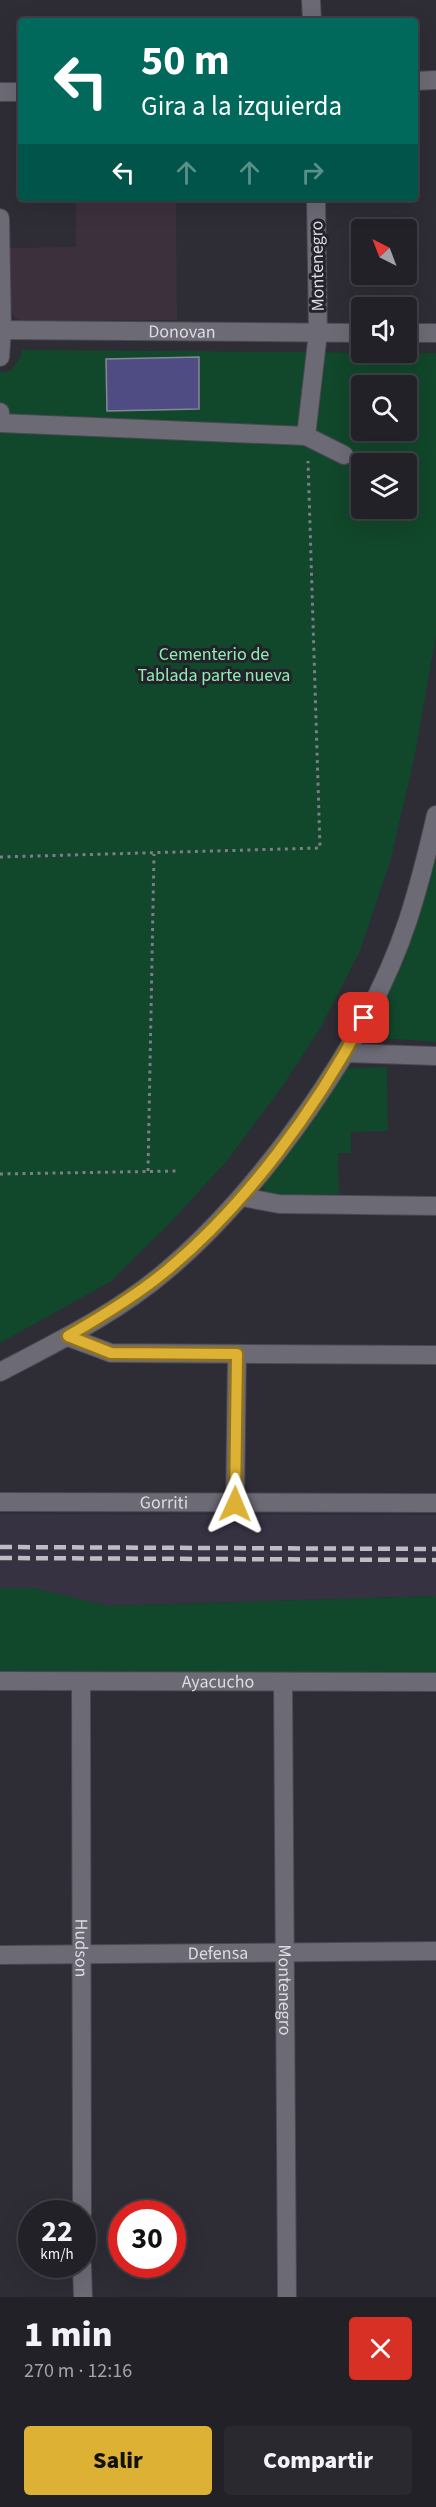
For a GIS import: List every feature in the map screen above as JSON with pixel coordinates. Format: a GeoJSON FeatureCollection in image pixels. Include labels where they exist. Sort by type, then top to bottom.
{"type":"FeatureCollection","features":[{"type":"Feature","properties":{"kind":"street"},"geometry":{"type":"LineString","coordinates":[[311,0],[312,18]]}},
{"type":"Feature","properties":{"kind":"street"},"geometry":{"type":"LineString","coordinates":[[418,81],[436,80]]}},
{"type":"Feature","properties":{"kind":"street"},"geometry":{"type":"LineString","coordinates":[[0,92],[18,92]]}},
{"type":"Feature","properties":{"kind":"street","name":"Montenegro"},"geometry":{"type":"LineString","coordinates":[[306,436],[318,333],[316,201]]}},
{"type":"Feature","properties":{"kind":"street"},"geometry":{"type":"LineString","coordinates":[[0,218],[0,357]]}},
{"type":"Feature","properties":{"kind":"street","name":"Donovan"},"geometry":{"type":"LineString","coordinates":[[1,330],[351,333]]}},
{"type":"Feature","properties":{"kind":"street"},"geometry":{"type":"LineString","coordinates":[[417,333],[436,333]]}},
{"type":"Feature","properties":{"kind":"street"},"geometry":{"type":"LineString","coordinates":[[0,412],[0,423],[306,436],[344,454]]}},
{"type":"Feature","properties":{"kind":"street"},"geometry":{"type":"LineString","coordinates":[[0,1372],[68,1336],[124,1302],[165,1272],[242,1197],[302,1118],[346,1053],[387,973],[408,921],[436,815]]}},
{"type":"Feature","properties":{"kind":"street"},"geometry":{"type":"LineString","coordinates":[[346,1053],[436,1056]]}},
{"type":"Feature","properties":{"kind":"street"},"geometry":{"type":"LineString","coordinates":[[242,1197],[279,1204],[436,1206]]}},
{"type":"Feature","properties":{"kind":"street"},"geometry":{"type":"LineString","coordinates":[[68,1336],[111,1353],[436,1355]]}},
{"type":"Feature","properties":{"kind":"street"},"geometry":{"type":"LineString","coordinates":[[235,1504],[237,1354]]}},
{"type":"Feature","properties":{"kind":"street","name":"Gorriti"},"geometry":{"type":"LineString","coordinates":[[0,1502],[436,1503]]}},
{"type":"Feature","properties":{"kind":"street","name":"Ayacucho"},"geometry":{"type":"LineString","coordinates":[[0,1681],[436,1682]]}},
{"type":"Feature","properties":{"kind":"street","name":"Hudson"},"geometry":{"type":"LineString","coordinates":[[81,1682],[82,2200]]}},
{"type":"Feature","properties":{"kind":"street","name":"Montenegro"},"geometry":{"type":"LineString","coordinates":[[283,1682],[287,2297]]}},
{"type":"Feature","properties":{"kind":"street","name":"Defensa"},"geometry":{"type":"LineString","coordinates":[[0,1955],[436,1951]]}},
{"type":"Feature","properties":{"kind":"street"},"geometry":{"type":"LineString","coordinates":[[82,2278],[82,2297]]}},
{"type":"Feature","properties":{"kind":"path"},"geometry":{"type":"LineString","coordinates":[[0,857],[320,848],[308,461]]}},
{"type":"Feature","properties":{"kind":"path"},"geometry":{"type":"LineString","coordinates":[[148,1171],[154,854]]}},
{"type":"Feature","properties":{"kind":"path"},"geometry":{"type":"LineString","coordinates":[[0,1174],[179,1171]]}},
{"type":"Feature","properties":{"kind":"shaded area"},"geometry":{"type":"Polygon","coordinates":[[[176,202],[177,320],[23,321],[15,318],[10,307],[10,248],[76,247],[76,203],[176,202]]]}},
{"type":"Feature","properties":{"kind":"shaded area"},"geometry":{"type":"Polygon","coordinates":[[[0,1514],[436,1515],[436,1596],[108,1606],[33,1588],[0,1588],[0,1514]]]}},
{"type":"Feature","properties":{"kind":"green space","name":"Cementerio de Tablada parte nueva"},"geometry":{"type":"Polygon","coordinates":[[[22,350],[351,352],[351,363],[417,363],[417,353],[436,353],[436,636],[414,759],[391,859],[360,951],[320,1029],[282,1087],[226,1162],[170,1223],[110,1282],[0,1343],[0,372],[10,371],[21,357],[22,350]]]}},
{"type":"Feature","properties":{"kind":"green space"},"geometry":{"type":"Polygon","coordinates":[[[436,846],[436,1042],[366,1037],[420,907],[436,846]]]}},
{"type":"Feature","properties":{"kind":"green space"},"geometry":{"type":"Polygon","coordinates":[[[387,1067],[388,1131],[351,1132],[351,1153],[338,1153],[339,1194],[271,1196],[266,1194],[262,1185],[344,1068],[387,1067]]]}},
{"type":"Feature","properties":{"kind":"green space"},"geometry":{"type":"Polygon","coordinates":[[[0,1588],[33,1588],[108,1606],[436,1596],[436,1673],[0,1674],[0,1588]]]}},
{"type":"Feature","properties":{"kind":"building"},"geometry":{"type":"Polygon","coordinates":[[[199,357],[199,409],[107,411],[106,359],[199,357]]]}},
{"type":"Feature","properties":{"kind":"railway"},"geometry":{"type":"LineString","coordinates":[[0,1547],[436,1549]]}},
{"type":"Feature","properties":{"kind":"railway"},"geometry":{"type":"LineString","coordinates":[[0,1558],[436,1560]]}},
{"type":"Feature","properties":{"kind":"route"},"geometry":{"type":"LineString","coordinates":[[235,1504],[237,1354],[111,1353],[68,1336],[124,1302],[165,1272],[204,1238],[242,1197],[302,1118],[346,1053],[364,1018]]}}]}
